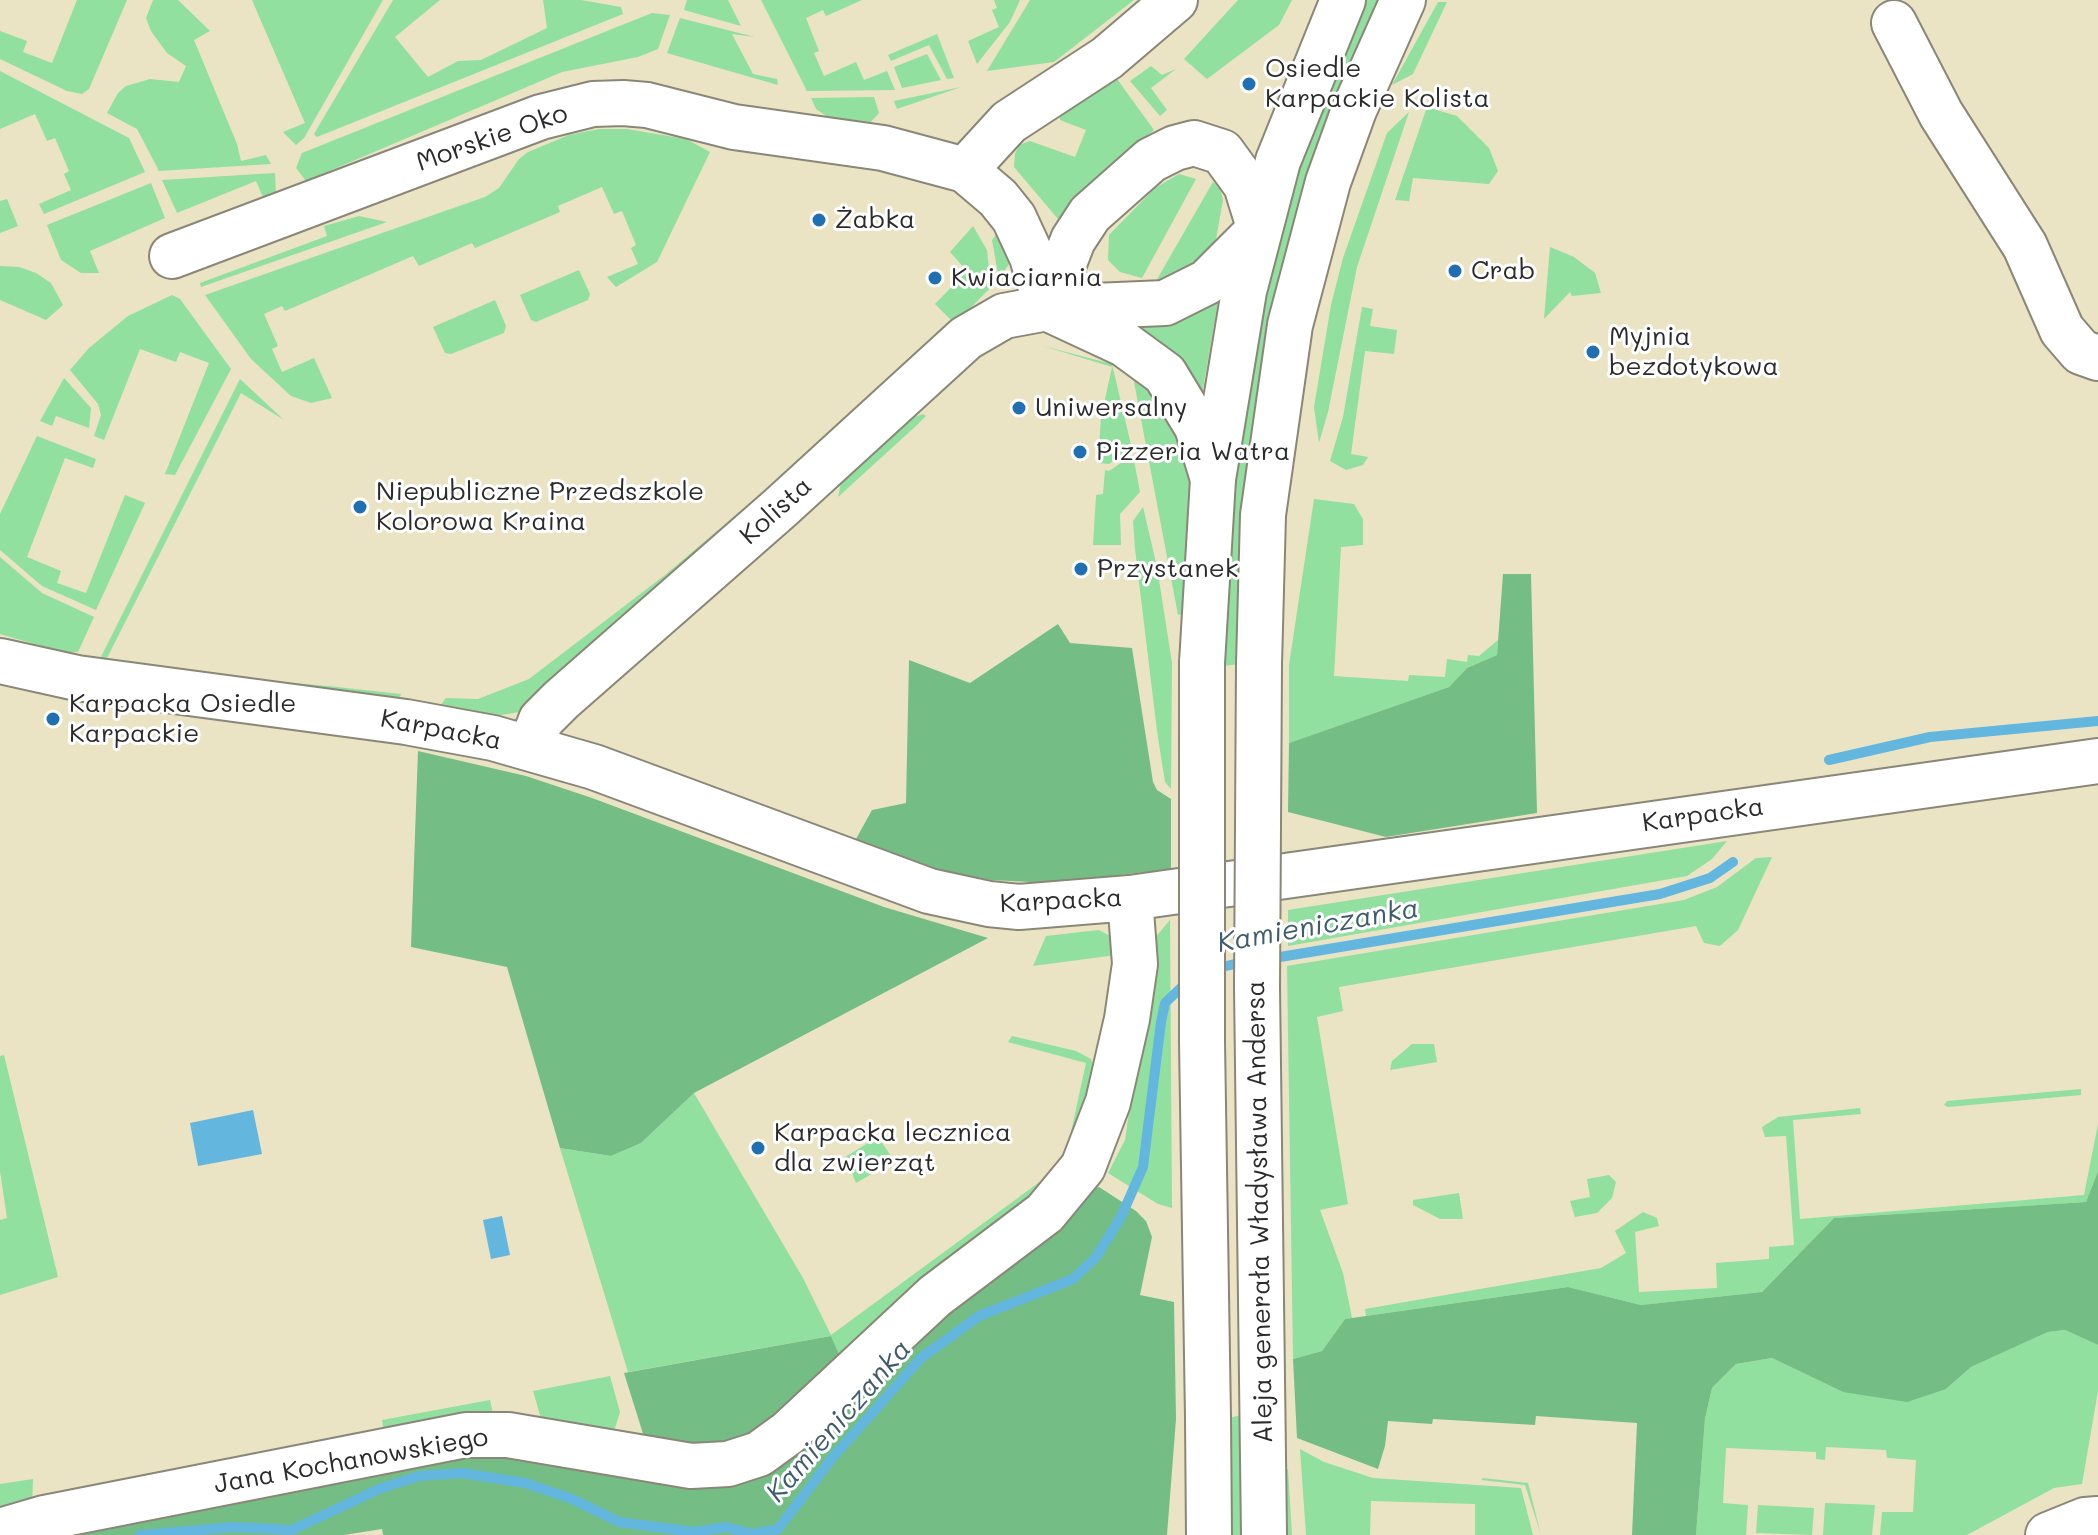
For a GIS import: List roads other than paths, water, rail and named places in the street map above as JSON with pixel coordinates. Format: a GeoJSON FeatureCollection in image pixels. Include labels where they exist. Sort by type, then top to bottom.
{"type":"FeatureCollection","features":[{"type":"Feature","properties":{"kind":"street"},"geometry":{"type":"LineString","coordinates":[[965,170],[1009,122],[1107,58],[1175,0]]}},
{"type":"Feature","properties":{"kind":"street","name":"Aleja generała Władysława Andersa"},"geometry":{"type":"LineString","coordinates":[[1209,1535],[1202,1042],[1202,663],[1213,479],[1233,349],[1258,229],[1278,161],[1343,0]]}},
{"type":"Feature","properties":{"kind":"street","name":"Aleja generała Władysława Andersa"},"geometry":{"type":"LineString","coordinates":[[1264,1535],[1256,840],[1263,515],[1290,325],[1328,182],[1354,110],[1403,0]]}},
{"type":"Feature","properties":{"kind":"street"},"geometry":{"type":"LineString","coordinates":[[1894,23],[1941,114],[2025,246],[2062,330],[2081,352],[2098,358]]}},
{"type":"Feature","properties":{"kind":"street","name":"Morskie Oko"},"geometry":{"type":"LineString","coordinates":[[172,256],[541,117],[593,104],[647,105],[734,127],[883,148],[965,170],[998,198],[1014,218],[1032,257],[1047,308]]}},
{"type":"Feature","properties":{"kind":"street"},"geometry":{"type":"LineString","coordinates":[[1213,479],[1194,418],[1165,374],[1124,344],[1047,308],[1073,240],[1090,214],[1151,160],[1175,148],[1194,143],[1222,152],[1246,185],[1258,229]]}},
{"type":"Feature","properties":{"kind":"street","name":"Kolista"},"geometry":{"type":"LineString","coordinates":[[530,748],[541,720],[561,700],[780,508],[966,338],[1004,316],[1047,308],[1165,303],[1207,282],[1258,229]]}},
{"type":"Feature","properties":{"kind":"street","name":"Karpacka"},"geometry":{"type":"LineString","coordinates":[[0,661],[132,686],[406,722],[530,748],[594,767],[894,879],[956,898],[1019,907],[1130,898],[2098,761]]}},
{"type":"Feature","properties":{"kind":"street","name":"Jana Kochanowskiego"},"geometry":{"type":"LineString","coordinates":[[0,1531],[44,1518],[466,1435],[508,1435],[691,1466],[728,1464],[759,1454],[788,1433],[935,1296],[1045,1213],[1083,1167],[1108,1102],[1127,1019],[1135,964],[1130,898]]}},
{"type":"Feature","properties":{"kind":"street"},"geometry":{"type":"LineString","coordinates":[[2048,1535],[2085,1520],[2098,1519]]}},
{"type":"Feature","properties":{"kind":"water"},"geometry":{"type":"Polygon","coordinates":[[[253,1110],[262,1154],[198,1166],[190,1123],[253,1110]]]}},
{"type":"Feature","properties":{"kind":"water"},"geometry":{"type":"Polygon","coordinates":[[[502,1216],[510,1255],[491,1259],[483,1220],[502,1216]]]}},
{"type":"Feature","properties":{"kind":"waterway","name":"Kamieniczanka"},"geometry":{"type":"LineString","coordinates":[[1829,760],[1930,737],[2098,721]]}},
{"type":"Feature","properties":{"kind":"waterway","name":"Kamieniczanka"},"geometry":{"type":"LineString","coordinates":[[1268,959],[1660,894],[1710,878],[1733,862]]}},
{"type":"Feature","properties":{"kind":"waterway","name":"Kamieniczanka"},"geometry":{"type":"LineString","coordinates":[[1213,969],[1248,961]]}},
{"type":"Feature","properties":{"kind":"waterway","name":"Kamieniczanka"},"geometry":{"type":"LineString","coordinates":[[140,1535],[234,1527],[292,1530],[379,1489],[419,1476],[462,1473],[525,1483],[572,1499],[619,1522],[694,1532],[726,1527],[753,1534],[778,1529],[833,1457],[921,1358],[979,1316],[1073,1279],[1096,1257],[1121,1217],[1143,1167],[1165,1003],[1188,981]]}},
{"type":"Feature","properties":{"kind":"place","name":"Osiedle Karpackie Kolista"},"geometry":{"type":"Point","coordinates":[1249,84]}},
{"type":"Feature","properties":{"kind":"place","name":"Żabka"},"geometry":{"type":"Point","coordinates":[819,220]}},
{"type":"Feature","properties":{"kind":"place","name":"Crab"},"geometry":{"type":"Point","coordinates":[1455,271]}},
{"type":"Feature","properties":{"kind":"place","name":"Kwiaciarnia"},"geometry":{"type":"Point","coordinates":[935,278]}},
{"type":"Feature","properties":{"kind":"place","name":"Myjnia bezdotykowa"},"geometry":{"type":"Point","coordinates":[1593,352]}},
{"type":"Feature","properties":{"kind":"place","name":"Uniwersalny"},"geometry":{"type":"Point","coordinates":[1019,408]}},
{"type":"Feature","properties":{"kind":"place","name":"Pizzeria Watra"},"geometry":{"type":"Point","coordinates":[1080,452]}},
{"type":"Feature","properties":{"kind":"place","name":"Niepubliczne Przedszkole Kolorowa Kraina"},"geometry":{"type":"Point","coordinates":[360,507]}},
{"type":"Feature","properties":{"kind":"place","name":"Przystanek"},"geometry":{"type":"Point","coordinates":[1081,569]}},
{"type":"Feature","properties":{"kind":"place","name":"Karpacka Osiedle Karpackie"},"geometry":{"type":"Point","coordinates":[53,719]}},
{"type":"Feature","properties":{"kind":"place","name":"Karpacka lecznica dla zwierząt"},"geometry":{"type":"Point","coordinates":[758,1148]}}]}
